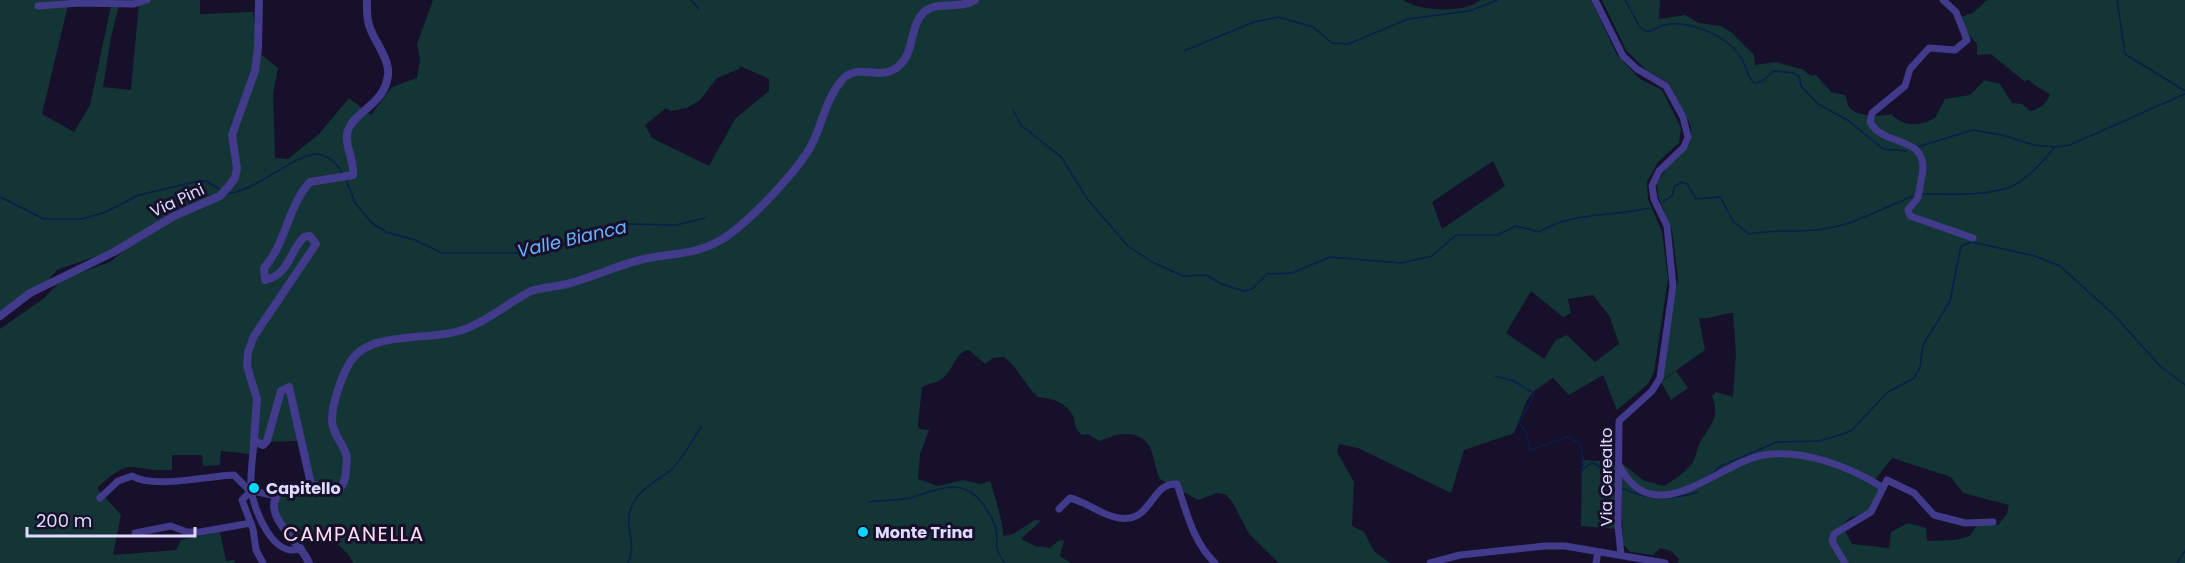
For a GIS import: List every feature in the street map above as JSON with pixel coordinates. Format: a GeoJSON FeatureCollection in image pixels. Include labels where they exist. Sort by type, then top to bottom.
{"type":"FeatureCollection","features":[{"type":"Feature","properties":{"kind":"street"},"geometry":{"type":"LineString","coordinates":[[38,6],[79,3],[134,4],[147,0]]}},
{"type":"Feature","properties":{"kind":"street","name":"Via Pini"},"geometry":{"type":"LineString","coordinates":[[0,316],[30,293],[114,252],[174,216],[223,192],[236,177],[237,168],[232,135],[253,80],[258,48],[259,0]]}},
{"type":"Feature","properties":{"kind":"street"},"geometry":{"type":"LineString","coordinates":[[301,548],[291,551],[275,543],[263,524],[251,491],[257,399],[247,366],[248,352],[254,336],[316,244],[310,236],[304,237],[298,243],[290,261],[276,278],[265,280],[264,268],[279,249],[296,200],[302,190],[317,179],[340,179],[353,175],[354,164],[347,135],[349,128],[377,100],[388,75],[388,66],[369,25],[367,0]]}},
{"type":"Feature","properties":{"kind":"street"},"geometry":{"type":"LineString","coordinates":[[309,563],[301,548],[280,523],[274,507],[276,496],[283,491],[310,484],[333,490],[341,489],[344,485],[347,458],[333,430],[332,414],[345,371],[356,355],[367,347],[391,339],[459,331],[543,286],[566,284],[651,257],[678,256],[718,241],[738,229],[761,207],[808,151],[828,101],[843,79],[859,70],[890,72],[906,60],[922,13],[930,7],[945,2],[962,5],[975,0]]}},
{"type":"Feature","properties":{"kind":"street","name":"Via Cerealto"},"geometry":{"type":"LineString","coordinates":[[1595,0],[1623,56],[1637,69],[1666,86],[1683,117],[1688,137],[1684,147],[1659,171],[1652,186],[1654,199],[1666,226],[1673,286],[1660,378],[1652,391],[1618,421],[1618,525],[1621,555]]}},
{"type":"Feature","properties":{"kind":"street"},"geometry":{"type":"LineString","coordinates":[[1943,0],[1956,12],[1968,40],[1955,51],[1929,48],[1910,69],[1905,86],[1872,113],[1870,122],[1881,133],[1909,145],[1921,156],[1924,164],[1916,201],[1908,210],[1910,216],[1973,238]]}},
{"type":"Feature","properties":{"kind":"street"},"geometry":{"type":"LineString","coordinates":[[254,441],[263,445],[267,441],[281,391],[289,387],[310,484]]}},
{"type":"Feature","properties":{"kind":"street"},"geometry":{"type":"LineString","coordinates":[[1618,464],[1630,483],[1652,494],[1664,495],[1690,490],[1745,459],[1790,453],[1821,460],[1882,487]]}},
{"type":"Feature","properties":{"kind":"street"},"geometry":{"type":"LineString","coordinates":[[100,498],[118,481],[132,476],[139,480],[155,481],[234,475],[251,491],[276,496]]}},
{"type":"Feature","properties":{"kind":"street"},"geometry":{"type":"LineString","coordinates":[[1845,563],[1832,541],[1834,534],[1871,512],[1887,480],[1914,493],[1934,515],[1965,523],[1993,522]]}},
{"type":"Feature","properties":{"kind":"street"},"geometry":{"type":"LineString","coordinates":[[1059,509],[1071,498],[1121,519],[1136,516],[1146,512],[1161,488],[1177,484],[1193,534],[1202,550],[1215,563]]}},
{"type":"Feature","properties":{"kind":"street"},"geometry":{"type":"LineString","coordinates":[[251,491],[242,500],[251,523],[256,550],[263,563]]}},
{"type":"Feature","properties":{"kind":"street"},"geometry":{"type":"LineString","coordinates":[[135,532],[171,526],[187,532],[200,532],[251,523]]}},
{"type":"Feature","properties":{"kind":"street"},"geometry":{"type":"LineString","coordinates":[[1430,563],[1460,555],[1545,546],[1665,563]]}},
{"type":"Feature","properties":{"kind":"street"},"geometry":{"type":"LineString","coordinates":[[1596,563],[1598,552]]}},
{"type":"Feature","properties":{"kind":"green space"},"geometry":{"type":"Polygon","coordinates":[[[0,0],[200,0],[200,14],[253,12],[258,52],[278,68],[273,94],[275,158],[288,159],[319,134],[349,98],[371,115],[392,87],[417,78],[420,59],[417,44],[433,0],[1403,0],[1430,9],[1453,9],[1480,0],[1591,0],[1617,55],[1640,79],[1662,90],[1681,128],[1679,143],[1658,162],[1647,182],[1648,199],[1662,232],[1668,279],[1654,372],[1648,384],[1617,410],[1603,375],[1569,395],[1553,378],[1534,391],[1527,400],[1514,433],[1464,450],[1451,493],[1358,448],[1339,444],[1337,452],[1354,482],[1352,526],[1364,532],[1374,551],[1390,563],[1279,563],[1249,534],[1233,503],[1225,494],[1217,493],[1198,500],[1160,479],[1151,450],[1144,440],[1126,434],[1100,441],[1087,434],[1082,435],[1065,406],[1056,401],[1038,397],[1004,357],[993,358],[985,364],[969,350],[961,353],[944,377],[922,387],[918,424],[919,429],[929,430],[920,454],[918,479],[938,486],[963,480],[980,484],[990,481],[1001,518],[1003,536],[1013,534],[1035,520],[1041,521],[1021,539],[1035,546],[1050,548],[1058,541],[1064,540],[1060,556],[1071,563],[353,563],[337,544],[324,539],[306,541],[288,529],[280,517],[281,496],[313,486],[301,441],[252,442],[250,454],[221,451],[220,465],[203,466],[202,455],[172,455],[172,470],[125,468],[97,488],[121,515],[113,555],[176,550],[181,540],[220,532],[226,561],[234,560],[235,563],[0,563],[0,329],[43,299],[63,279],[110,262],[162,220],[105,253],[57,270],[42,287],[0,315],[0,0]],[[139,2],[119,5],[103,87],[131,90],[139,2]],[[68,5],[42,114],[74,132],[90,105],[111,6],[68,5]],[[740,66],[739,69],[717,78],[700,100],[687,108],[671,111],[666,108],[645,125],[652,138],[709,166],[735,119],[769,91],[769,79],[740,66]],[[1493,161],[1432,202],[1442,229],[1505,186],[1493,161]],[[1531,291],[1506,333],[1544,359],[1556,340],[1567,335],[1595,362],[1619,344],[1610,317],[1593,295],[1568,299],[1571,313],[1563,317],[1531,291]]]}},
{"type":"Feature","properties":{"kind":"green space"},"geometry":{"type":"Polygon","coordinates":[[[1602,0],[1660,0],[1659,19],[1685,15],[1699,23],[1721,26],[1731,32],[1754,55],[1755,65],[1775,62],[1802,69],[1811,76],[1816,75],[1831,92],[1845,95],[1853,111],[1870,116],[1891,114],[1901,121],[1917,124],[1935,118],[1945,99],[1970,95],[1984,81],[1980,79],[2000,84],[2012,103],[2022,104],[2030,111],[2039,108],[2049,98],[2048,93],[2029,80],[2024,81],[1991,54],[1977,55],[1977,44],[1967,33],[1960,17],[1973,13],[1987,0],[2185,0],[2185,563],[1678,563],[1679,559],[1671,551],[1660,548],[1653,555],[1630,552],[1623,544],[1620,462],[1643,480],[1663,486],[1687,469],[1693,462],[1700,442],[1714,419],[1715,409],[1712,396],[1716,392],[1733,397],[1736,354],[1733,313],[1699,318],[1705,350],[1661,381],[1678,279],[1672,230],[1658,196],[1657,183],[1666,169],[1687,148],[1691,141],[1691,126],[1669,83],[1646,70],[1626,50],[1602,0]],[[1892,458],[1874,481],[1883,486],[1873,514],[1851,517],[1842,525],[1852,544],[1889,548],[1891,532],[1908,523],[1926,528],[1927,541],[1955,540],[1970,536],[1977,525],[1998,525],[2007,514],[2009,505],[1963,493],[1951,477],[1892,458]]]}},
{"type":"Feature","properties":{"kind":"green space"},"geometry":{"type":"Polygon","coordinates":[[[1676,371],[1688,388],[1671,400],[1661,382],[1676,371]]]}},
{"type":"Feature","properties":{"kind":"green space"},"geometry":{"type":"Polygon","coordinates":[[[1582,460],[1615,462],[1616,529],[1581,526],[1582,460]]]}},
{"type":"Feature","properties":{"kind":"waterway"},"geometry":{"type":"LineString","coordinates":[[691,0],[699,9]]}},
{"type":"Feature","properties":{"kind":"waterway"},"geometry":{"type":"LineString","coordinates":[[1184,51],[1254,22],[1278,17],[1313,27],[1332,43],[1348,44],[1408,19],[1469,11],[1498,0]]}},
{"type":"Feature","properties":{"kind":"waterway"},"geometry":{"type":"LineString","coordinates":[[1625,0],[1640,27],[1647,32],[1675,24],[1708,31],[1735,50],[1754,83],[1761,82],[1774,71],[1793,73],[1799,76],[1801,86],[1818,104],[1849,121],[1883,149],[1906,151]]}},
{"type":"Feature","properties":{"kind":"waterway"},"geometry":{"type":"LineString","coordinates":[[2117,0],[2125,54],[2185,91]]}},
{"type":"Feature","properties":{"kind":"waterway"},"geometry":{"type":"LineString","coordinates":[[1917,147],[1973,130],[2002,135],[2034,145],[2055,147],[2070,145],[2185,94]]}},
{"type":"Feature","properties":{"kind":"waterway"},"geometry":{"type":"LineString","coordinates":[[1013,110],[1021,125],[1061,157],[1088,200],[1128,246],[1152,262],[1183,276],[1206,275],[1221,284],[1244,291],[1252,289],[1267,274],[1292,273],[1330,257],[1401,263],[1432,256],[1456,235],[1497,235],[1516,226],[1539,232],[1565,221],[1649,208]]}},
{"type":"Feature","properties":{"kind":"waterway"},"geometry":{"type":"LineString","coordinates":[[1922,194],[1985,193],[2009,187],[2029,175],[2055,147]]}},
{"type":"Feature","properties":{"kind":"waterway","name":"Valle Bianca"},"geometry":{"type":"LineString","coordinates":[[225,194],[249,187],[297,160],[316,154],[331,160],[342,172]]}},
{"type":"Feature","properties":{"kind":"waterway","name":"Valle Bianca"},"geometry":{"type":"LineString","coordinates":[[346,179],[355,203],[372,223],[386,232],[415,240],[442,253],[526,253],[562,245],[629,224],[676,225],[705,218]]}},
{"type":"Feature","properties":{"kind":"waterway","name":"Valle Bianca"},"geometry":{"type":"LineString","coordinates":[[0,197],[44,219],[82,219],[106,212],[139,195],[199,181],[206,181],[222,191]]}},
{"type":"Feature","properties":{"kind":"waterway"},"geometry":{"type":"LineString","coordinates":[[1663,202],[1672,196],[1675,186],[1682,182],[1687,184],[1696,199],[1720,197],[1733,221],[1749,234],[1835,227],[1858,220],[1914,196]]}},
{"type":"Feature","properties":{"kind":"waterway"},"geometry":{"type":"LineString","coordinates":[[1709,476],[1721,466],[1777,442],[1819,441],[1852,430],[1888,392],[1914,378],[1920,367],[1923,345],[1950,301],[1961,246],[1972,242],[2035,256],[2060,266],[2115,316],[2160,366],[2185,385]]}},
{"type":"Feature","properties":{"kind":"waterway"},"geometry":{"type":"LineString","coordinates":[[1495,376],[1514,381],[1533,393],[1534,396],[1519,422],[1526,432],[1530,450],[1567,437],[1580,443],[1584,462],[1581,471],[1592,462],[1614,476]]}},
{"type":"Feature","properties":{"kind":"waterway"},"geometry":{"type":"LineString","coordinates":[[628,563],[632,548],[629,515],[634,501],[648,486],[675,466],[701,427]]}},
{"type":"Feature","properties":{"kind":"waterway"},"geometry":{"type":"LineString","coordinates":[[869,502],[909,498],[942,488],[963,488],[980,500],[988,511],[997,530],[998,551],[1005,563]]}},
{"type":"Feature","properties":{"kind":"waterway"},"geometry":{"type":"LineString","coordinates":[[1622,488],[1641,495],[1659,498],[1678,497],[1698,492]]}},
{"type":"Feature","properties":{"kind":"waterway"},"geometry":{"type":"LineString","coordinates":[[2177,563],[2185,551]]}},
{"type":"Feature","properties":{"kind":"place","name":"Capitello"},"geometry":{"type":"Point","coordinates":[254,488]}},
{"type":"Feature","properties":{"kind":"place","name":"Monte Trina"},"geometry":{"type":"Point","coordinates":[863,532]}},
{"type":"Feature","properties":{"kind":"district","name":"CAMPANELLA"},"geometry":{"type":"Point","coordinates":[354,534]}}]}
